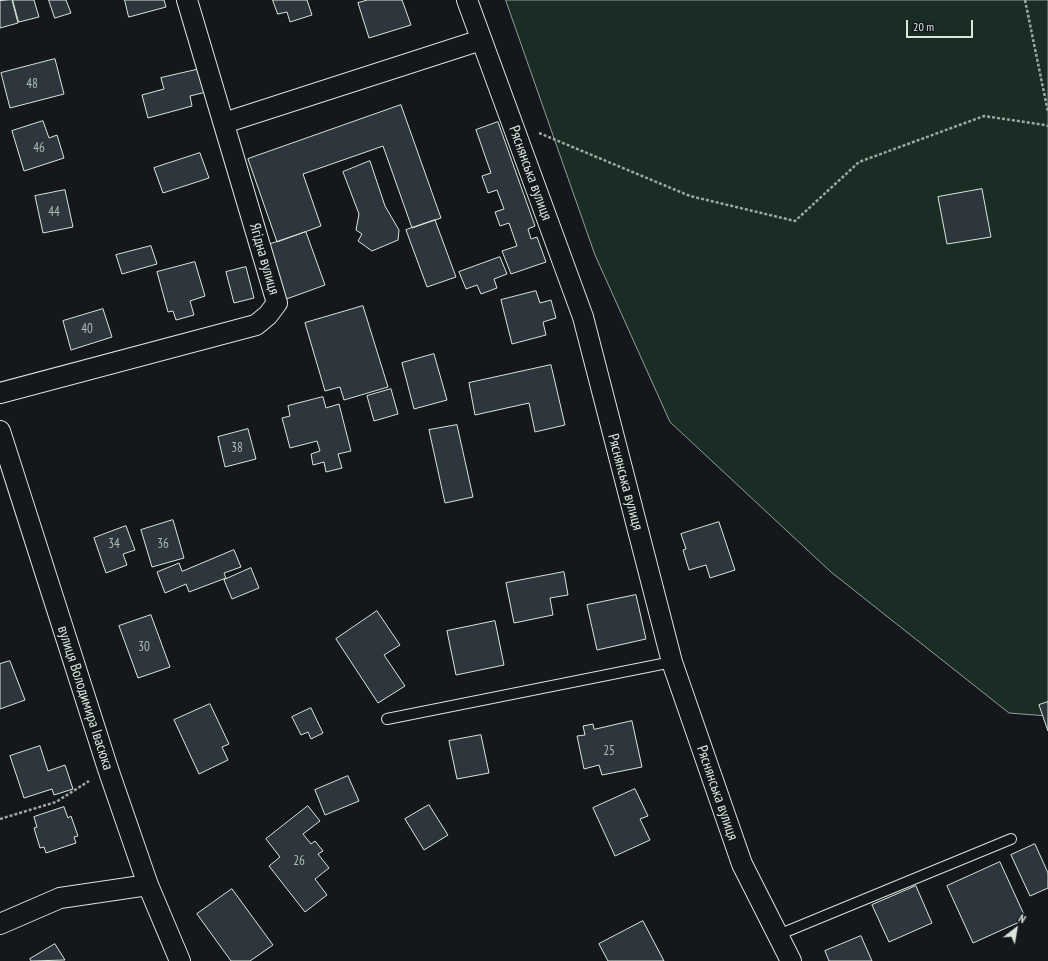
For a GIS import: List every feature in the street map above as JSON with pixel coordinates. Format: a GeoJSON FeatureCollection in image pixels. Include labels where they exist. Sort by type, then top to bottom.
{"type":"FeatureCollection","features":[{"type":"Feature","properties":{"kind":"street","name":"Ягідна вулиця"},"geometry":{"type":"LineString","coordinates":[[0,394],[256,325],[268,315],[277,303],[187,0]]}},
{"type":"Feature","properties":{"kind":"street","name":"Ряснянська вулиця"},"geometry":{"type":"LineString","coordinates":[[467,0],[583,317],[672,662],[742,864],[791,961]]}},
{"type":"Feature","properties":{"kind":"street"},"geometry":{"type":"LineString","coordinates":[[224,123],[481,40]]}},
{"type":"Feature","properties":{"kind":"street","name":"вулиця Володимира Івасюка"},"geometry":{"type":"LineString","coordinates":[[0,431],[108,769],[148,885],[180,961]]}},
{"type":"Feature","properties":{"kind":"street"},"geometry":{"type":"LineString","coordinates":[[0,924],[60,898],[148,885]]}},
{"type":"Feature","properties":{"kind":"lane"},"geometry":{"type":"LineString","coordinates":[[387,719],[672,662]]}},
{"type":"Feature","properties":{"kind":"lane"},"geometry":{"type":"LineString","coordinates":[[778,935],[1011,839]]}},
{"type":"Feature","properties":{"kind":"path"},"geometry":{"type":"LineString","coordinates":[[1025,0],[1048,112]]}},
{"type":"Feature","properties":{"kind":"path"},"geometry":{"type":"LineString","coordinates":[[511,122],[690,196],[795,221],[859,162],[984,116],[1048,126]]}},
{"type":"Feature","properties":{"kind":"path"},"geometry":{"type":"LineString","coordinates":[[0,818],[56,802],[108,769]]}},
{"type":"Feature","properties":{"kind":"green space"},"geometry":{"type":"Polygon","coordinates":[[[506,0],[1048,0],[1048,716],[1009,713],[831,572],[670,422],[595,255],[506,0]]]}},
{"type":"Feature","properties":{"kind":"building"},"geometry":{"type":"Polygon","coordinates":[[[12,0],[18,23],[0,28],[0,1],[12,0]]]}},
{"type":"Feature","properties":{"kind":"building"},"geometry":{"type":"Polygon","coordinates":[[[13,0],[34,0],[39,17],[19,22],[13,0]]]}},
{"type":"Feature","properties":{"kind":"building"},"geometry":{"type":"Polygon","coordinates":[[[49,0],[66,0],[71,13],[55,18],[49,0]]]}},
{"type":"Feature","properties":{"kind":"building"},"geometry":{"type":"Polygon","coordinates":[[[125,0],[164,0],[166,7],[129,17],[125,0]]]}},
{"type":"Feature","properties":{"kind":"building"},"geometry":{"type":"Polygon","coordinates":[[[273,0],[307,0],[312,15],[290,22],[287,12],[278,14],[273,0]]]}},
{"type":"Feature","properties":{"kind":"building"},"geometry":{"type":"Polygon","coordinates":[[[368,0],[402,0],[411,25],[369,38],[358,3],[368,0]]]}},
{"type":"Feature","properties":{"kind":"building"},"geometry":{"type":"Polygon","coordinates":[[[55,59],[64,94],[10,108],[1,73],[55,59]]]}},
{"type":"Feature","properties":{"kind":"building"},"geometry":{"type":"Polygon","coordinates":[[[200,69],[206,92],[190,96],[192,106],[148,118],[142,95],[164,89],[161,78],[200,69]]]}},
{"type":"Feature","properties":{"kind":"building"},"geometry":{"type":"Polygon","coordinates":[[[401,105],[441,218],[412,228],[383,146],[303,174],[321,226],[277,242],[248,159],[401,105]]]}},
{"type":"Feature","properties":{"kind":"building"},"geometry":{"type":"Polygon","coordinates":[[[43,121],[49,138],[57,135],[64,158],[24,171],[12,131],[43,121]]]}},
{"type":"Feature","properties":{"kind":"building"},"geometry":{"type":"Polygon","coordinates":[[[498,122],[535,226],[528,229],[531,239],[537,237],[546,262],[511,274],[502,251],[517,246],[509,223],[500,226],[495,212],[504,209],[497,190],[488,193],[482,176],[491,173],[476,130],[498,122]]]}},
{"type":"Feature","properties":{"kind":"building"},"geometry":{"type":"Polygon","coordinates":[[[200,153],[209,178],[163,193],[154,168],[200,153]]]}},
{"type":"Feature","properties":{"kind":"building"},"geometry":{"type":"Polygon","coordinates":[[[370,161],[385,206],[399,230],[398,240],[372,251],[358,241],[362,234],[356,230],[359,214],[343,172],[370,161]]]}},
{"type":"Feature","properties":{"kind":"building"},"geometry":{"type":"Polygon","coordinates":[[[982,189],[991,237],[947,244],[938,197],[982,189]]]}},
{"type":"Feature","properties":{"kind":"building"},"geometry":{"type":"Polygon","coordinates":[[[65,190],[73,227],[43,233],[35,196],[65,190]]]}},
{"type":"Feature","properties":{"kind":"building"},"geometry":{"type":"Polygon","coordinates":[[[435,220],[456,277],[427,287],[406,230],[435,220]]]}},
{"type":"Feature","properties":{"kind":"building"},"geometry":{"type":"Polygon","coordinates":[[[306,232],[325,285],[281,301],[262,247],[306,232]]]}},
{"type":"Feature","properties":{"kind":"building"},"geometry":{"type":"Polygon","coordinates":[[[151,246],[157,264],[122,274],[116,255],[151,246]]]}},
{"type":"Feature","properties":{"kind":"building"},"geometry":{"type":"Polygon","coordinates":[[[500,257],[507,274],[494,279],[497,288],[481,294],[477,285],[466,289],[459,272],[500,257]]]}},
{"type":"Feature","properties":{"kind":"building"},"geometry":{"type":"Polygon","coordinates":[[[195,262],[205,296],[190,301],[194,315],[176,320],[173,311],[168,312],[157,272],[195,262]]]}},
{"type":"Feature","properties":{"kind":"building"},"geometry":{"type":"Polygon","coordinates":[[[246,267],[254,298],[234,303],[226,272],[246,267]]]}},
{"type":"Feature","properties":{"kind":"building"},"geometry":{"type":"Polygon","coordinates":[[[536,291],[540,303],[551,300],[556,318],[543,322],[546,335],[512,344],[501,300],[536,291]]]}},
{"type":"Feature","properties":{"kind":"building"},"geometry":{"type":"Polygon","coordinates":[[[363,306],[388,387],[344,400],[340,387],[325,391],[305,323],[363,306]]]}},
{"type":"Feature","properties":{"kind":"building"},"geometry":{"type":"Polygon","coordinates":[[[103,309],[112,337],[71,350],[63,321],[103,309]]]}},
{"type":"Feature","properties":{"kind":"building"},"geometry":{"type":"Polygon","coordinates":[[[434,354],[447,400],[414,409],[402,363],[434,354]]]}},
{"type":"Feature","properties":{"kind":"building"},"geometry":{"type":"Polygon","coordinates":[[[551,365],[565,425],[535,432],[529,403],[475,415],[469,383],[551,365]]]}},
{"type":"Feature","properties":{"kind":"building"},"geometry":{"type":"Polygon","coordinates":[[[391,389],[398,414],[374,421],[367,396],[391,389]]]}},
{"type":"Feature","properties":{"kind":"building"},"geometry":{"type":"Polygon","coordinates":[[[323,397],[326,408],[339,404],[351,451],[338,454],[342,468],[326,472],[324,462],[313,465],[311,454],[320,451],[317,441],[290,448],[282,418],[290,416],[288,406],[323,397]]]}},
{"type":"Feature","properties":{"kind":"building"},"geometry":{"type":"Polygon","coordinates":[[[457,425],[473,497],[445,503],[429,430],[457,425]]]}},
{"type":"Feature","properties":{"kind":"building"},"geometry":{"type":"Polygon","coordinates":[[[248,429],[256,459],[225,467],[218,437],[248,429]]]}},
{"type":"Feature","properties":{"kind":"building"},"geometry":{"type":"Polygon","coordinates":[[[173,520],[184,558],[152,567],[141,530],[173,520]]]}},
{"type":"Feature","properties":{"kind":"building"},"geometry":{"type":"Polygon","coordinates":[[[719,522],[735,570],[710,578],[706,565],[689,570],[683,550],[686,549],[681,534],[719,522]]]}},
{"type":"Feature","properties":{"kind":"building"},"geometry":{"type":"Polygon","coordinates":[[[126,526],[135,550],[123,554],[127,565],[106,573],[94,538],[126,526]]]}},
{"type":"Feature","properties":{"kind":"building"},"geometry":{"type":"Polygon","coordinates":[[[234,550],[241,567],[224,573],[226,578],[189,592],[186,584],[165,593],[157,572],[179,563],[182,571],[234,550]]]}},
{"type":"Feature","properties":{"kind":"building"},"geometry":{"type":"Polygon","coordinates":[[[251,568],[259,588],[232,599],[224,580],[251,568]]]}},
{"type":"Feature","properties":{"kind":"building"},"geometry":{"type":"Polygon","coordinates":[[[564,572],[568,595],[550,598],[553,615],[514,623],[506,583],[564,572]]]}},
{"type":"Feature","properties":{"kind":"building"},"geometry":{"type":"Polygon","coordinates":[[[636,595],[646,639],[597,650],[587,605],[636,595]]]}},
{"type":"Feature","properties":{"kind":"building"},"geometry":{"type":"Polygon","coordinates":[[[377,611],[400,645],[384,655],[405,686],[378,703],[336,639],[377,611]]]}},
{"type":"Feature","properties":{"kind":"building"},"geometry":{"type":"Polygon","coordinates":[[[151,615],[170,667],[138,678],[119,626],[151,615]]]}},
{"type":"Feature","properties":{"kind":"building"},"geometry":{"type":"Polygon","coordinates":[[[495,621],[504,665],[456,675],[447,631],[495,621]]]}},
{"type":"Feature","properties":{"kind":"building"},"geometry":{"type":"Polygon","coordinates":[[[10,661],[25,700],[0,709],[0,664],[10,661]]]}},
{"type":"Feature","properties":{"kind":"building"},"geometry":{"type":"Polygon","coordinates":[[[1048,702],[1048,731],[1039,705],[1048,702]]]}},
{"type":"Feature","properties":{"kind":"building"},"geometry":{"type":"Polygon","coordinates":[[[210,704],[229,744],[222,747],[228,760],[199,774],[174,720],[210,704]]]}},
{"type":"Feature","properties":{"kind":"building"},"geometry":{"type":"Polygon","coordinates":[[[311,708],[323,733],[311,739],[308,732],[301,735],[292,717],[311,708]]]}},
{"type":"Feature","properties":{"kind":"building"},"geometry":{"type":"Polygon","coordinates":[[[632,721],[642,767],[602,775],[599,765],[584,769],[577,736],[585,735],[583,726],[593,724],[594,729],[632,721]]]}},
{"type":"Feature","properties":{"kind":"building"},"geometry":{"type":"Polygon","coordinates":[[[481,735],[489,773],[457,779],[449,741],[481,735]]]}},
{"type":"Feature","properties":{"kind":"building"},"geometry":{"type":"Polygon","coordinates":[[[40,746],[48,771],[65,765],[73,789],[54,795],[52,789],[24,798],[10,756],[40,746]]]}},
{"type":"Feature","properties":{"kind":"building"},"geometry":{"type":"Polygon","coordinates":[[[348,776],[359,801],[325,815],[315,790],[348,776]]]}},
{"type":"Feature","properties":{"kind":"building"},"geometry":{"type":"Polygon","coordinates":[[[635,789],[648,816],[640,819],[650,840],[615,856],[593,808],[635,789]]]}},
{"type":"Feature","properties":{"kind":"building"},"geometry":{"type":"Polygon","coordinates":[[[429,805],[448,835],[424,850],[405,819],[429,805]]]}},
{"type":"Feature","properties":{"kind":"building"},"geometry":{"type":"Polygon","coordinates":[[[308,806],[320,821],[303,834],[311,844],[315,841],[323,851],[318,854],[329,868],[315,879],[327,895],[305,912],[269,866],[280,857],[266,839],[308,806]]]}},
{"type":"Feature","properties":{"kind":"building"},"geometry":{"type":"Polygon","coordinates":[[[64,807],[68,818],[71,816],[78,836],[74,837],[76,843],[46,853],[44,847],[40,848],[34,828],[37,827],[34,817],[64,807]]]}},
{"type":"Feature","properties":{"kind":"building"},"geometry":{"type":"Polygon","coordinates":[[[1035,844],[1048,873],[1048,888],[1030,896],[1011,855],[1035,844]]]}},
{"type":"Feature","properties":{"kind":"building"},"geometry":{"type":"Polygon","coordinates":[[[1000,862],[1026,919],[973,943],[947,886],[1000,862]]]}},
{"type":"Feature","properties":{"kind":"building"},"geometry":{"type":"Polygon","coordinates":[[[916,886],[932,923],[889,942],[872,905],[916,886]]]}},
{"type":"Feature","properties":{"kind":"building"},"geometry":{"type":"Polygon","coordinates":[[[232,889],[273,945],[250,961],[231,961],[197,914],[232,889]]]}},
{"type":"Feature","properties":{"kind":"building"},"geometry":{"type":"Polygon","coordinates":[[[643,921],[664,961],[608,961],[599,944],[643,921]]]}},
{"type":"Feature","properties":{"kind":"building"},"geometry":{"type":"Polygon","coordinates":[[[861,936],[872,961],[829,961],[825,951],[861,936]]]}},
{"type":"Feature","properties":{"kind":"building"},"geometry":{"type":"Polygon","coordinates":[[[55,944],[65,960],[31,961],[30,959],[55,944]]]}}]}
